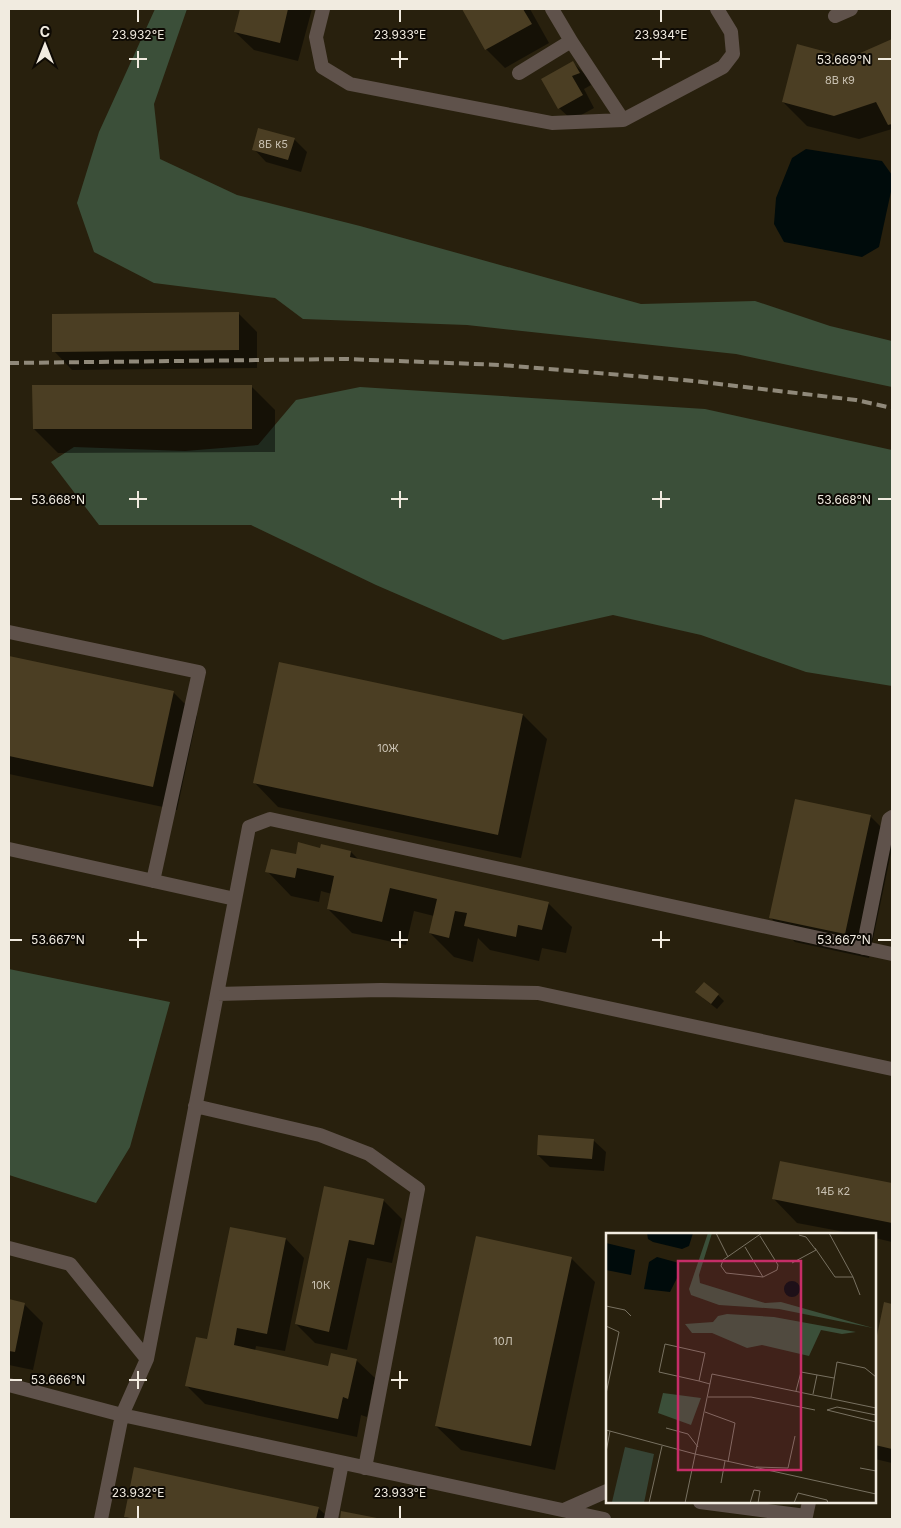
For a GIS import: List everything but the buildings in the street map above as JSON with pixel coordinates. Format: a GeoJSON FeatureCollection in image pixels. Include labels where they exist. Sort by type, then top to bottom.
{"type":"FeatureCollection","features":[{"type":"Feature","properties":{"kind":"lane"},"geometry":{"type":"LineString","coordinates":[[323,9],[316,37],[322,67],[350,84],[552,123],[623,120],[723,67],[733,54],[731,32],[717,9]]}},
{"type":"Feature","properties":{"kind":"lane"},"geometry":{"type":"LineString","coordinates":[[552,9],[570,41],[623,120]]}},
{"type":"Feature","properties":{"kind":"lane"},"geometry":{"type":"LineString","coordinates":[[834,16],[851,9]]}},
{"type":"Feature","properties":{"kind":"lane"},"geometry":{"type":"LineString","coordinates":[[519,72],[570,41]]}},
{"type":"Feature","properties":{"kind":"lane"},"geometry":{"type":"LineString","coordinates":[[9,632],[199,672],[153,881]]}},
{"type":"Feature","properties":{"kind":"lane"},"geometry":{"type":"LineString","coordinates":[[863,948],[889,818],[892,817]]}},
{"type":"Feature","properties":{"kind":"lane"},"geometry":{"type":"LineString","coordinates":[[101,1519],[122,1414],[147,1359],[249,827],[270,820],[892,954]]}},
{"type":"Feature","properties":{"kind":"lane"},"geometry":{"type":"LineString","coordinates":[[9,849],[235,899]]}},
{"type":"Feature","properties":{"kind":"lane"},"geometry":{"type":"LineString","coordinates":[[217,994],[381,990],[538,993],[892,1069]]}},
{"type":"Feature","properties":{"kind":"lane"},"geometry":{"type":"LineString","coordinates":[[195,1106],[320,1135],[369,1154],[418,1189],[365,1468]]}},
{"type":"Feature","properties":{"kind":"lane"},"geometry":{"type":"LineString","coordinates":[[9,1248],[70,1264],[147,1359]]}},
{"type":"Feature","properties":{"kind":"lane"},"geometry":{"type":"LineString","coordinates":[[9,1385],[122,1414],[604,1519]]}},
{"type":"Feature","properties":{"kind":"lane"},"geometry":{"type":"LineString","coordinates":[[331,1519],[342,1463]]}},
{"type":"Feature","properties":{"kind":"lane"},"geometry":{"type":"LineString","coordinates":[[564,1510],[606,1491]]}},
{"type":"Feature","properties":{"kind":"lane"},"geometry":{"type":"LineString","coordinates":[[708,1503],[806,1516],[809,1503]]}},
{"type":"Feature","properties":{"kind":"green space"},"geometry":{"type":"Polygon","coordinates":[[[155,9],[187,9],[154,104],[160,159],[237,195],[360,226],[641,304],[755,301],[830,326],[892,341],[892,387],[736,354],[467,325],[303,319],[275,298],[154,283],[94,252],[77,203],[99,132],[155,9]]]}},
{"type":"Feature","properties":{"kind":"green space"},"geometry":{"type":"Polygon","coordinates":[[[360,387],[705,409],[892,450],[892,686],[806,672],[701,635],[613,615],[503,640],[376,585],[251,525],[99,525],[51,462],[74,447],[185,451],[258,445],[296,400],[360,387]]]}},
{"type":"Feature","properties":{"kind":"green space"},"geometry":{"type":"Polygon","coordinates":[[[9,969],[170,1002],[130,1147],[96,1203],[9,1175],[9,969]]]}},
{"type":"Feature","properties":{"kind":"shaded area"},"geometry":{"type":"Polygon","coordinates":[[[806,149],[882,161],[892,175],[892,187],[879,247],[862,257],[784,242],[774,224],[776,198],[792,158],[806,149]]]}},
{"type":"Feature","properties":{"kind":"railway"},"geometry":{"type":"LineString","coordinates":[[9,363],[346,359],[502,365],[694,381],[856,400],[892,408]]}}]}
